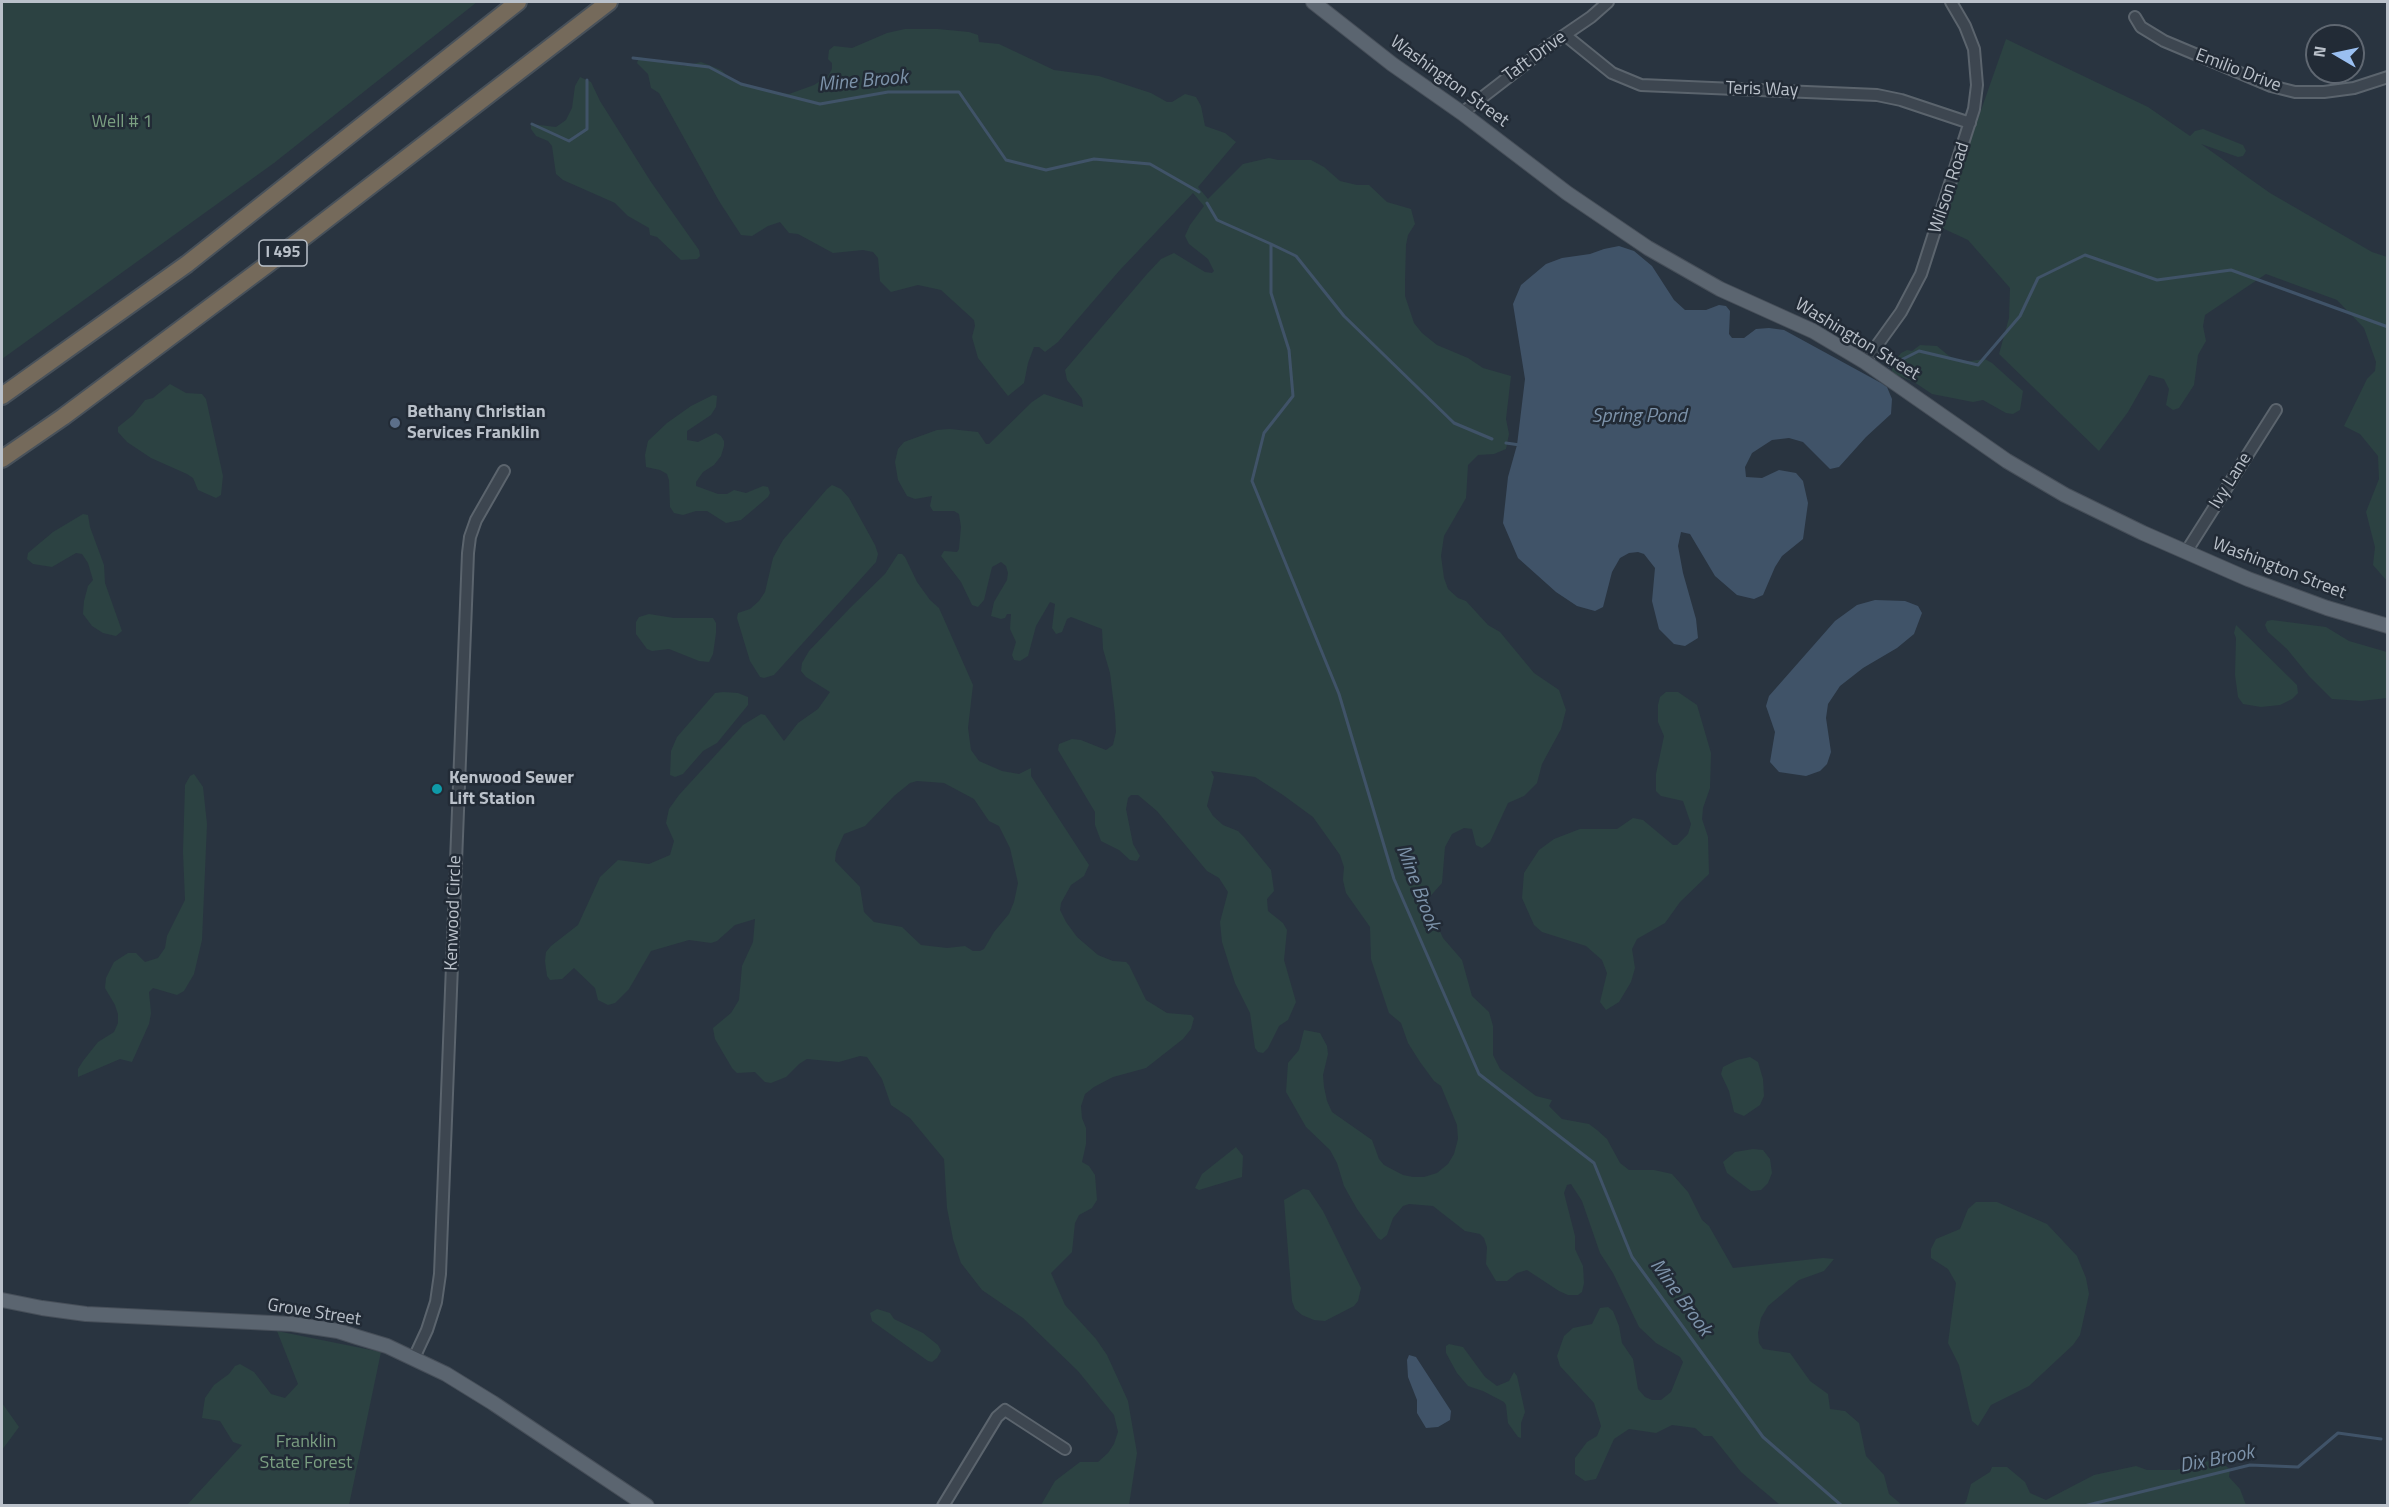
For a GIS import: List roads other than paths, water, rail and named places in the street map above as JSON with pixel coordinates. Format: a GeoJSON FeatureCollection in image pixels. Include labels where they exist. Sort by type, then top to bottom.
{"type":"FeatureCollection","features":[{"type":"Feature","properties":{"kind":"highway","name":"I 495"},"geometry":{"type":"LineString","coordinates":[[2,459],[73,410],[609,2]]}},
{"type":"Feature","properties":{"kind":"highway","name":"I 495"},"geometry":{"type":"LineString","coordinates":[[2,396],[188,264],[514,4]]}},
{"type":"Feature","properties":{"kind":"main road","name":"Washington Street"},"geometry":{"type":"LineString","coordinates":[[1312,2],[1392,64],[1462,112],[1567,192],[1664,257],[1720,289],[1813,331],[1865,362],[2026,472],[2106,516],[2186,552],[2290,596],[2388,626]]}},
{"type":"Feature","properties":{"kind":"main road","name":"Grove Street"},"geometry":{"type":"LineString","coordinates":[[2,1300],[86,1314],[244,1320],[310,1326],[387,1346],[446,1374],[647,1506]]}},
{"type":"Feature","properties":{"kind":"street","name":"Taft Drive"},"geometry":{"type":"LineString","coordinates":[[1462,112],[1608,2]]}},
{"type":"Feature","properties":{"kind":"street","name":"Wilson Road"},"geometry":{"type":"LineString","coordinates":[[1865,362],[1893,325],[1915,287],[1931,247],[1971,123],[1977,85],[1976,61],[1968,32],[1951,2]]}},
{"type":"Feature","properties":{"kind":"street","name":"Emilio Drive"},"geometry":{"type":"LineString","coordinates":[[2134,17],[2141,27],[2164,41],[2271,86],[2295,92],[2324,92],[2354,88],[2388,77]]}},
{"type":"Feature","properties":{"kind":"street","name":"Teris Way"},"geometry":{"type":"LineString","coordinates":[[1565,35],[1612,73],[1641,85],[1877,95],[1971,123]]}},
{"type":"Feature","properties":{"kind":"street","name":"Ivy Lane"},"geometry":{"type":"LineString","coordinates":[[2186,552],[2276,410]]}},
{"type":"Feature","properties":{"kind":"street","name":"Kenwood Circle"},"geometry":{"type":"LineString","coordinates":[[414,1358],[436,1302],[440,1274],[468,554],[470,537],[480,511],[504,471]]}},
{"type":"Feature","properties":{"kind":"street"},"geometry":{"type":"LineString","coordinates":[[944,1506],[997,1417],[1005,1410],[1065,1449]]}},
{"type":"Feature","properties":{"kind":"water","name":"Spring Pond"},"geometry":{"type":"Polygon","coordinates":[[[1619,246],[1634,251],[1652,266],[1674,300],[1685,310],[1706,310],[1719,305],[1726,306],[1730,311],[1729,334],[1732,338],[1744,338],[1756,329],[1784,330],[1881,383],[1887,387],[1892,399],[1891,414],[1839,467],[1830,469],[1803,442],[1789,438],[1772,440],[1752,453],[1745,467],[1746,477],[1762,478],[1779,470],[1796,473],[1803,481],[1808,503],[1803,539],[1782,556],[1763,595],[1754,599],[1737,595],[1715,576],[1690,534],[1681,532],[1678,546],[1696,619],[1698,638],[1685,646],[1674,644],[1659,629],[1652,601],[1655,568],[1644,554],[1629,553],[1620,558],[1612,572],[1603,607],[1595,611],[1577,606],[1556,592],[1518,558],[1503,523],[1508,477],[1517,445],[1525,379],[1513,304],[1521,285],[1546,264],[1562,258],[1590,254],[1619,246]]]}},
{"type":"Feature","properties":{"kind":"water"},"geometry":{"type":"Polygon","coordinates":[[[1875,600],[1905,601],[1918,606],[1922,613],[1914,634],[1840,686],[1828,704],[1826,718],[1831,752],[1827,764],[1820,771],[1806,776],[1779,772],[1770,762],[1775,732],[1766,706],[1769,696],[1835,621],[1857,605],[1875,600]]]}},
{"type":"Feature","properties":{"kind":"water"},"geometry":{"type":"Polygon","coordinates":[[[1409,1355],[1416,1357],[1451,1411],[1450,1420],[1438,1427],[1426,1428],[1417,1413],[1417,1400],[1408,1377],[1409,1355]]]}},
{"type":"Feature","properties":{"kind":"waterway","name":"Mine Brook"},"geometry":{"type":"LineString","coordinates":[[633,58],[709,67],[741,84],[820,104],[888,92],[959,92],[1006,160],[1046,170],[1094,159],[1150,164],[1199,192]]}},
{"type":"Feature","properties":{"kind":"waterway","name":"Mine Brook"},"geometry":{"type":"LineString","coordinates":[[532,124],[569,141],[587,129],[587,80]]}},
{"type":"Feature","properties":{"kind":"waterway","name":"Mine Brook"},"geometry":{"type":"LineString","coordinates":[[1207,203],[1217,220],[1271,244],[1271,293],[1289,350],[1293,396],[1264,433],[1252,481],[1339,694],[1394,879],[1479,1074],[1594,1163],[1632,1257],[1763,1437],[1842,1506]]}},
{"type":"Feature","properties":{"kind":"waterway"},"geometry":{"type":"LineString","coordinates":[[1271,244],[1296,256],[1344,316],[1454,423],[1492,439]]}},
{"type":"Feature","properties":{"kind":"waterway"},"geometry":{"type":"LineString","coordinates":[[1889,366],[1919,351],[1978,365],[2020,316],[2038,278],[2085,255],[2157,280],[2231,270],[2388,327]]}},
{"type":"Feature","properties":{"kind":"waterway"},"geometry":{"type":"LineString","coordinates":[[1506,443],[1520,445]]}},
{"type":"Feature","properties":{"kind":"waterway","name":"Dix Brook"},"geometry":{"type":"LineString","coordinates":[[2084,1506],[2250,1465],[2298,1467],[2338,1433],[2381,1439]]}},
{"type":"Feature","properties":{"kind":"place","name":"Bethany Christian Services Franklin"},"geometry":{"type":"Point","coordinates":[395,423]}},
{"type":"Feature","properties":{"kind":"place","name":"Kenwood Sewer Lift Station"},"geometry":{"type":"Point","coordinates":[437,789]}},
{"type":"Feature","properties":{"kind":"park label","name":"Well # 1"},"geometry":{"type":"Point","coordinates":[122,123]}},
{"type":"Feature","properties":{"kind":"park label","name":"Franklin State Forest"},"geometry":{"type":"Point","coordinates":[306,1453]}}]}
